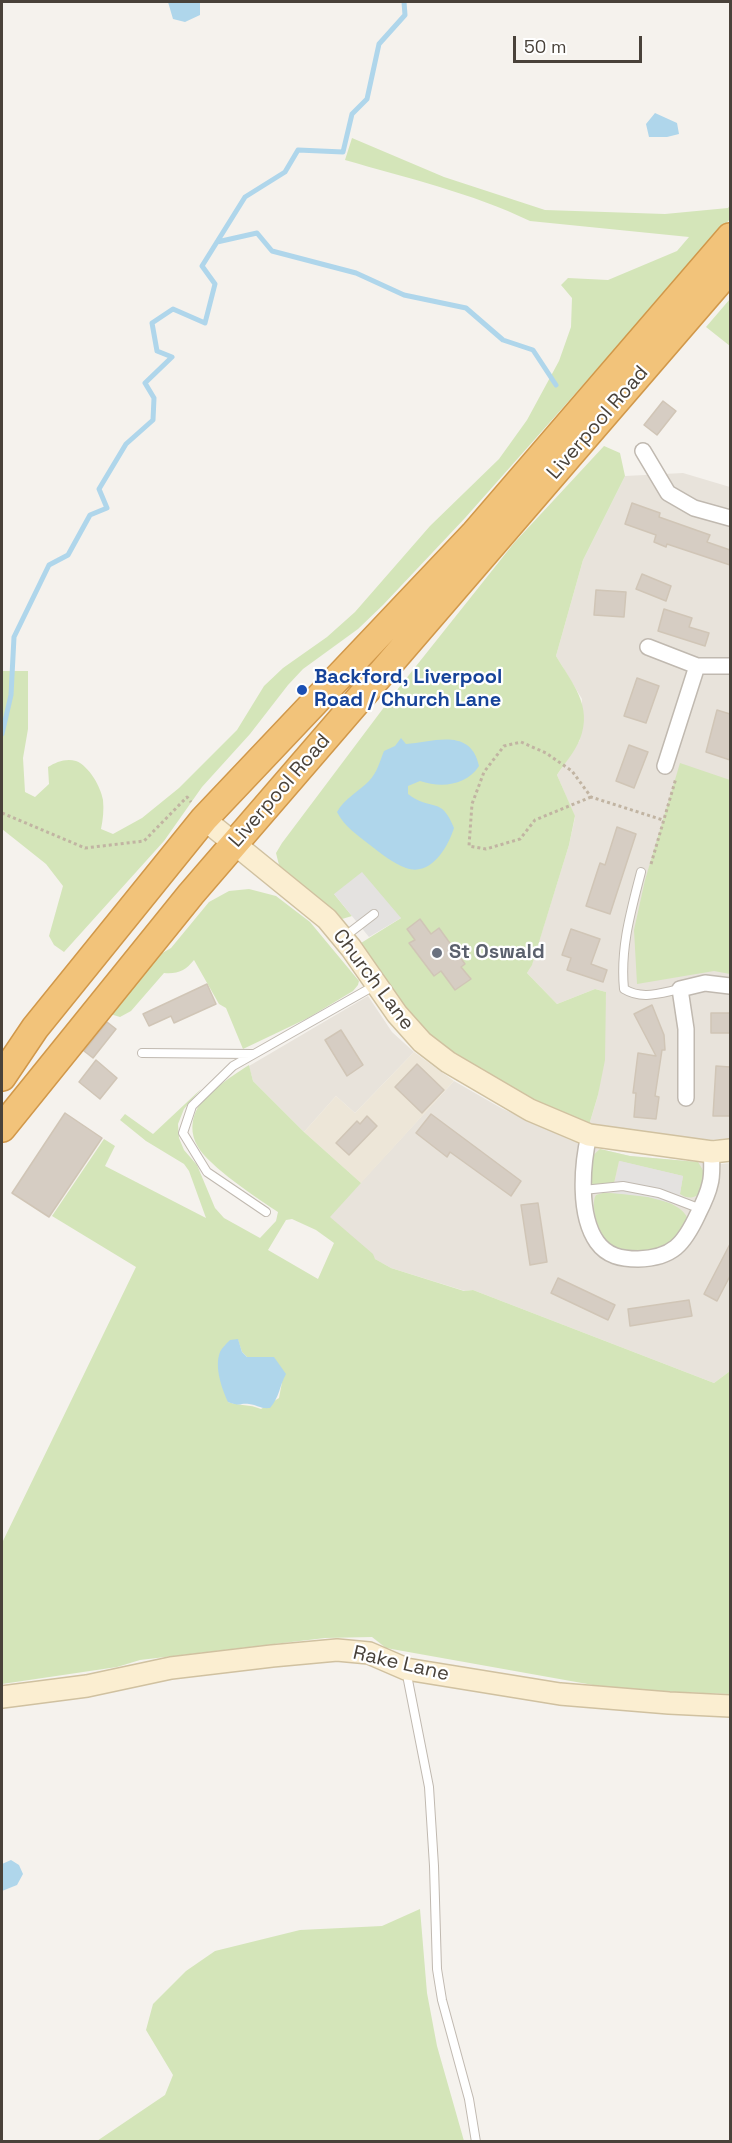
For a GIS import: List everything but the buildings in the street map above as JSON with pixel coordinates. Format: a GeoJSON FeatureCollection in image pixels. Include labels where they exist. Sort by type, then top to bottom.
{"type":"FeatureCollection","features":[{"type":"Feature","properties":{"kind":"highway","name":"Liverpool Road"},"geometry":{"type":"LineString","coordinates":[[2,1077],[35,1028],[204,819],[475,533],[730,237]]}},
{"type":"Feature","properties":{"kind":"highway","name":"Liverpool Road"},"geometry":{"type":"LineString","coordinates":[[2,1128],[135,962],[234,844],[730,269]]}},
{"type":"Feature","properties":{"kind":"street"},"geometry":{"type":"LineString","coordinates":[[643,452],[669,493],[694,508],[730,518]]}},
{"type":"Feature","properties":{"kind":"street"},"geometry":{"type":"LineString","coordinates":[[648,647],[697,666],[730,666]]}},
{"type":"Feature","properties":{"kind":"street"},"geometry":{"type":"LineString","coordinates":[[665,766],[697,666]]}},
{"type":"Feature","properties":{"kind":"street","name":"Church Lane"},"geometry":{"type":"LineString","coordinates":[[204,819],[327,919],[397,1014],[422,1042],[448,1062],[530,1110],[589,1135],[721,1151],[701,1209],[689,1233],[678,1247],[664,1256],[626,1259],[610,1254],[597,1241],[589,1222],[583,1190],[583,1160],[589,1135]]}},
{"type":"Feature","properties":{"kind":"street"},"geometry":{"type":"LineString","coordinates":[[686,1098],[686,1029],[680,989],[705,983],[730,986]]}},
{"type":"Feature","properties":{"kind":"street","name":"Rake Lane"},"geometry":{"type":"LineString","coordinates":[[2,1697],[87,1686],[171,1668],[326,1651],[369,1653],[406,1669],[560,1694],[730,1706]]}},
{"type":"Feature","properties":{"kind":"lane"},"geometry":{"type":"LineString","coordinates":[[645,871],[623,943],[624,989],[647,996],[680,989]]}},
{"type":"Feature","properties":{"kind":"lane"},"geometry":{"type":"LineString","coordinates":[[343,938],[374,914]]}},
{"type":"Feature","properties":{"kind":"lane"},"geometry":{"type":"LineString","coordinates":[[266,1212],[207,1172],[183,1132],[192,1106],[233,1066],[376,985]]}},
{"type":"Feature","properties":{"kind":"lane"},"geometry":{"type":"LineString","coordinates":[[142,1053],[254,1054]]}},
{"type":"Feature","properties":{"kind":"lane"},"geometry":{"type":"LineString","coordinates":[[583,1190],[623,1186],[659,1193],[701,1209]]}},
{"type":"Feature","properties":{"kind":"lane"},"geometry":{"type":"LineString","coordinates":[[406,1669],[429,1787],[435,1866],[437,1970],[442,2000],[469,2099],[476,2142]]}},
{"type":"Feature","properties":{"kind":"path"},"geometry":{"type":"LineString","coordinates":[[591,797],[535,820],[520,839],[486,849],[470,846],[472,804],[484,772],[504,746],[521,742],[546,753],[572,771],[591,797],[663,820]]}},
{"type":"Feature","properties":{"kind":"path"},"geometry":{"type":"LineString","coordinates":[[645,871],[676,778]]}},
{"type":"Feature","properties":{"kind":"path"},"geometry":{"type":"LineString","coordinates":[[2,813],[85,848],[144,841],[187,797],[204,819]]}},
{"type":"Feature","properties":{"kind":"shaded area"},"geometry":{"type":"Polygon","coordinates":[[[683,473],[730,487],[730,1138],[706,1140],[663,1137],[589,1125],[598,1095],[606,992],[595,989],[557,1004],[527,973],[532,964],[569,845],[575,817],[557,775],[580,740],[582,699],[556,656],[583,560],[625,476],[683,473]]]}},
{"type":"Feature","properties":{"kind":"shaded area"},"geometry":{"type":"Polygon","coordinates":[[[362,872],[401,918],[369,937],[334,894],[362,872]]]}},
{"type":"Feature","properties":{"kind":"shaded area"},"geometry":{"type":"Polygon","coordinates":[[[368,996],[392,1032],[414,1052],[355,1113],[336,1096],[304,1132],[253,1081],[249,1066],[368,996]]]}},
{"type":"Feature","properties":{"kind":"shaded area"},"geometry":{"type":"Polygon","coordinates":[[[414,1052],[454,1081],[361,1183],[304,1132],[336,1096],[355,1113],[414,1052]]]}},
{"type":"Feature","properties":{"kind":"shaded area"},"geometry":{"type":"Polygon","coordinates":[[[454,1081],[501,1108],[570,1140],[600,1149],[630,1156],[730,1163],[730,1371],[714,1383],[473,1290],[465,1291],[391,1268],[315,1226],[329,1217],[454,1081]]]}},
{"type":"Feature","properties":{"kind":"shaded area"},"geometry":{"type":"Polygon","coordinates":[[[620,1161],[683,1176],[678,1205],[648,1197],[613,1193],[620,1161]]]}},
{"type":"Feature","properties":{"kind":"green space"},"geometry":{"type":"Polygon","coordinates":[[[352,138],[444,177],[545,210],[665,214],[728,208],[730,205],[730,219],[465,518],[383,605],[358,629],[303,669],[288,685],[250,734],[202,787],[164,841],[64,952],[54,945],[49,936],[63,886],[46,864],[2,829],[2,671],[28,671],[28,729],[23,758],[25,792],[35,797],[49,784],[48,767],[61,761],[76,761],[90,772],[100,789],[103,804],[101,829],[113,834],[142,818],[179,788],[237,730],[264,686],[283,668],[327,637],[355,612],[430,526],[499,459],[527,420],[559,361],[571,327],[572,298],[561,285],[568,278],[608,280],[677,251],[689,237],[530,221],[462,194],[345,160],[352,138]]]}},
{"type":"Feature","properties":{"kind":"green space"},"geometry":{"type":"Polygon","coordinates":[[[730,299],[730,346],[706,327],[730,299]]]}},
{"type":"Feature","properties":{"kind":"green space"},"geometry":{"type":"Polygon","coordinates":[[[604,446],[620,453],[625,476],[583,560],[556,656],[579,695],[584,716],[580,739],[557,775],[575,816],[569,845],[532,965],[527,973],[557,1004],[595,989],[606,992],[605,1060],[589,1125],[554,1111],[490,1076],[419,1029],[361,943],[401,918],[334,894],[352,916],[342,919],[313,898],[279,865],[276,853],[397,690],[514,543],[604,446]]]}},
{"type":"Feature","properties":{"kind":"green space"},"geometry":{"type":"Polygon","coordinates":[[[680,763],[730,780],[730,974],[714,971],[637,984],[634,930],[645,880],[680,763]]]}},
{"type":"Feature","properties":{"kind":"green space"},"geometry":{"type":"Polygon","coordinates":[[[249,889],[276,896],[310,922],[359,981],[353,991],[308,1018],[243,1049],[226,1008],[219,1004],[194,960],[181,971],[164,973],[131,1011],[120,1017],[110,1014],[150,960],[171,948],[209,902],[229,891],[249,889]]]}},
{"type":"Feature","properties":{"kind":"green space"},"geometry":{"type":"Polygon","coordinates":[[[249,1065],[253,1081],[304,1132],[361,1183],[330,1217],[373,1254],[375,1259],[391,1268],[464,1291],[473,1290],[714,1383],[730,1371],[730,1694],[621,1690],[386,1648],[372,1637],[325,1638],[140,1660],[117,1667],[2,1684],[2,1543],[136,1267],[52,1216],[104,1139],[115,1146],[105,1166],[206,1218],[189,1171],[184,1164],[146,1141],[120,1120],[125,1114],[153,1134],[201,1089],[184,1109],[178,1124],[179,1138],[184,1150],[197,1165],[215,1208],[224,1218],[260,1238],[276,1221],[278,1212],[212,1163],[195,1142],[192,1127],[194,1116],[202,1101],[249,1065]],[[292,1219],[286,1220],[268,1250],[318,1279],[334,1243],[316,1230],[292,1219]],[[238,1340],[228,1402],[261,1409],[279,1398],[282,1382],[274,1358],[247,1357],[242,1352],[238,1340]]]}},
{"type":"Feature","properties":{"kind":"green space"},"geometry":{"type":"Polygon","coordinates":[[[600,1149],[630,1156],[698,1162],[705,1176],[704,1187],[695,1197],[685,1197],[680,1194],[683,1176],[619,1161],[614,1183],[595,1185],[587,1181],[588,1172],[591,1159],[600,1149]]]}},
{"type":"Feature","properties":{"kind":"green space"},"geometry":{"type":"Polygon","coordinates":[[[603,1193],[639,1195],[666,1202],[685,1214],[689,1223],[678,1238],[667,1247],[646,1252],[617,1251],[607,1242],[595,1217],[596,1195],[603,1193]]]}},
{"type":"Feature","properties":{"kind":"green space"},"geometry":{"type":"Polygon","coordinates":[[[420,1909],[427,1993],[437,2046],[464,2141],[97,2141],[165,2095],[173,2075],[146,2030],[153,2004],[186,1971],[215,1951],[300,1930],[382,1926],[420,1909]]]}},
{"type":"Feature","properties":{"kind":"water"},"geometry":{"type":"Polygon","coordinates":[[[168,2],[200,2],[200,15],[185,22],[173,19],[168,2]]]}},
{"type":"Feature","properties":{"kind":"water"},"geometry":{"type":"Polygon","coordinates":[[[655,113],[677,123],[679,134],[649,137],[646,124],[655,113]]]}},
{"type":"Feature","properties":{"kind":"water"},"geometry":{"type":"Polygon","coordinates":[[[401,738],[406,744],[439,740],[460,741],[475,754],[479,766],[467,778],[452,784],[420,781],[408,786],[408,794],[445,811],[454,828],[437,858],[431,864],[415,870],[401,866],[382,854],[351,830],[337,812],[372,778],[384,751],[395,746],[401,738]]]}},
{"type":"Feature","properties":{"kind":"water"},"geometry":{"type":"Polygon","coordinates":[[[238,1339],[242,1352],[247,1357],[274,1357],[286,1374],[270,1408],[228,1402],[220,1378],[218,1358],[221,1350],[230,1340],[238,1339]]]}},
{"type":"Feature","properties":{"kind":"water"},"geometry":{"type":"Polygon","coordinates":[[[11,1860],[19,1865],[23,1874],[17,1885],[2,1891],[2,1864],[11,1860]]]}},
{"type":"Feature","properties":{"kind":"waterway"},"geometry":{"type":"LineString","coordinates":[[2,734],[11,695],[14,637],[49,565],[68,555],[90,515],[107,508],[99,489],[126,444],[153,420],[154,398],[145,383],[172,357],[157,351],[152,323],[173,309],[205,323],[215,284],[202,266],[245,197],[285,172],[298,150],[343,152],[352,114],[367,99],[379,44],[405,15],[404,2]]}},
{"type":"Feature","properties":{"kind":"waterway"},"geometry":{"type":"LineString","coordinates":[[217,242],[257,233],[272,251],[356,273],[404,295],[466,308],[503,340],[533,350],[556,385]]}},
{"type":"Feature","properties":{"kind":"place","name":"Backford, Liverpool Road / Church Lane"},"geometry":{"type":"Point","coordinates":[302,690]}},
{"type":"Feature","properties":{"kind":"place","name":"St Oswald"},"geometry":{"type":"Point","coordinates":[437,953]}}]}
